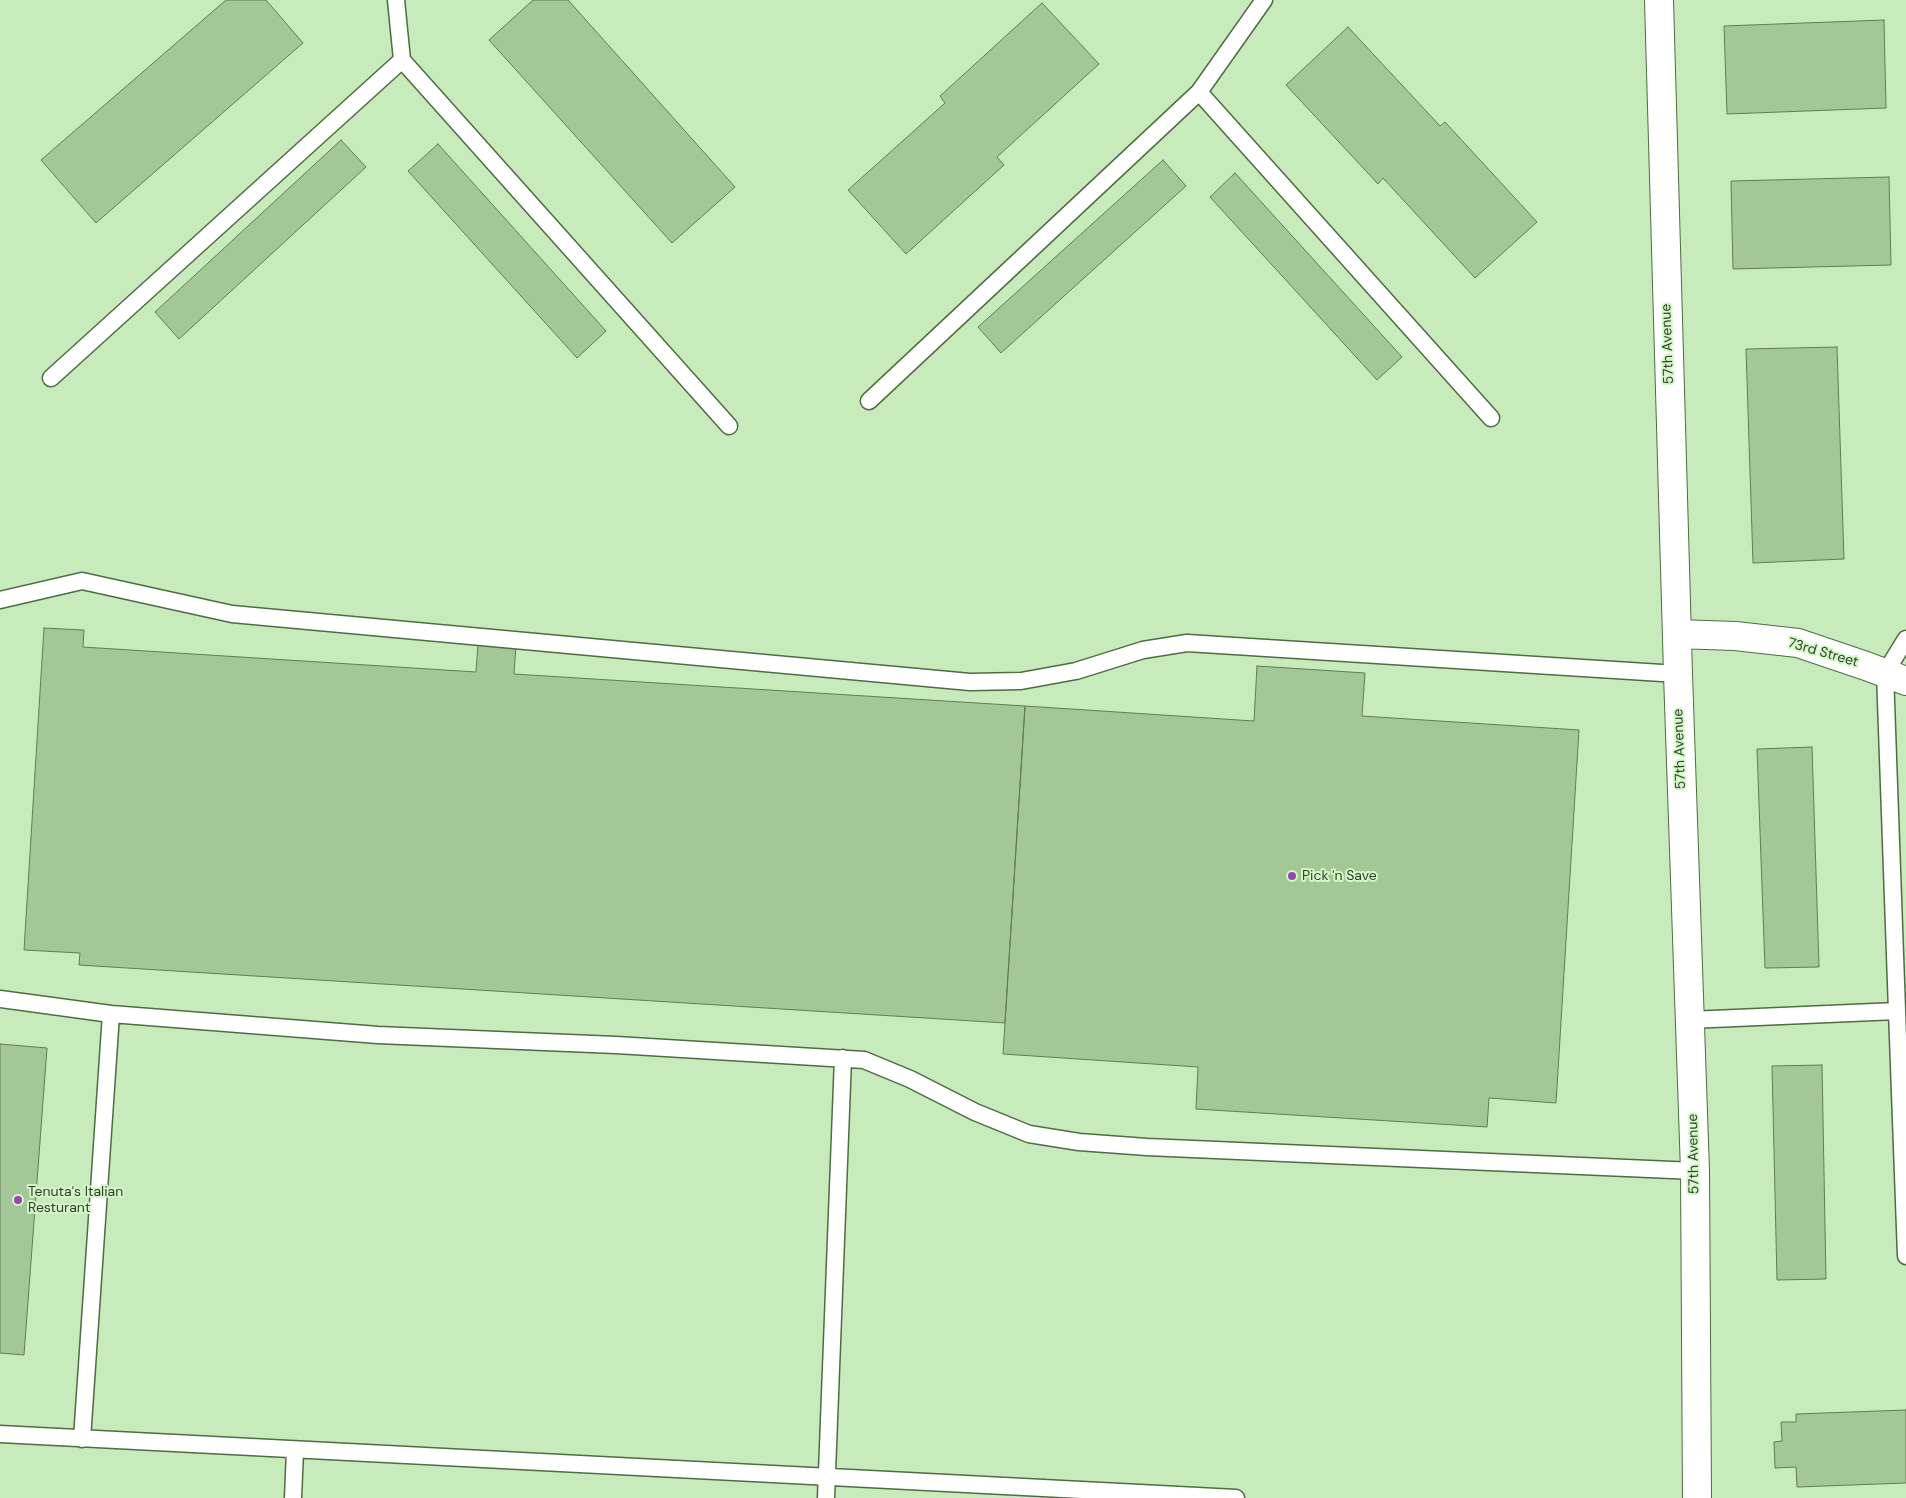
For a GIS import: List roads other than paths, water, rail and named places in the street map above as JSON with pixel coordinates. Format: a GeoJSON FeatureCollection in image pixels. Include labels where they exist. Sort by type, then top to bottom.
{"type":"FeatureCollection","features":[{"type":"Feature","properties":{"kind":"street","name":"57th Avenue"},"geometry":{"type":"LineString","coordinates":[[1659,0],[1678,674],[1695,1171],[1697,1498]]}},
{"type":"Feature","properties":{"kind":"street","name":"73rd Street"},"geometry":{"type":"LineString","coordinates":[[1677,634],[1735,636],[1798,644],[1896,677]]}},
{"type":"Feature","properties":{"kind":"lane"},"geometry":{"type":"LineString","coordinates":[[396,0],[402,60],[729,426]]}},
{"type":"Feature","properties":{"kind":"lane"},"geometry":{"type":"LineString","coordinates":[[869,402],[1199,92],[1264,0]]}},
{"type":"Feature","properties":{"kind":"lane"},"geometry":{"type":"LineString","coordinates":[[51,378],[402,60]]}},
{"type":"Feature","properties":{"kind":"lane"},"geometry":{"type":"LineString","coordinates":[[1199,92],[1491,418]]}},
{"type":"Feature","properties":{"kind":"lane"},"geometry":{"type":"LineString","coordinates":[[0,600],[82,581],[232,614],[970,682],[1022,681],[1058,675],[1143,650],[1187,643],[1678,674]]}},
{"type":"Feature","properties":{"kind":"lane"},"geometry":{"type":"LineString","coordinates":[[1906,639],[1896,677],[1897,1011],[1903,1084],[1906,1256]]}},
{"type":"Feature","properties":{"kind":"lane"},"geometry":{"type":"LineString","coordinates":[[0,999],[111,1014],[378,1036],[606,1044],[864,1060],[910,1079],[975,1112],[1029,1134],[1079,1142],[1147,1147],[1695,1171]]}},
{"type":"Feature","properties":{"kind":"lane"},"geometry":{"type":"LineString","coordinates":[[1690,1020],[1897,1011]]}},
{"type":"Feature","properties":{"kind":"lane"},"geometry":{"type":"LineString","coordinates":[[82,1439],[111,1014]]}},
{"type":"Feature","properties":{"kind":"lane"},"geometry":{"type":"LineString","coordinates":[[826,1498],[843,1058]]}},
{"type":"Feature","properties":{"kind":"lane"},"geometry":{"type":"LineString","coordinates":[[0,1434],[1236,1498]]}},
{"type":"Feature","properties":{"kind":"lane"},"geometry":{"type":"LineString","coordinates":[[293,1498],[295,1450]]}},
{"type":"Feature","properties":{"kind":"place","name":"Pick 'n Save"},"geometry":{"type":"Point","coordinates":[1292,876]}},
{"type":"Feature","properties":{"kind":"place","name":"Tenuta's Italian Resturant"},"geometry":{"type":"Point","coordinates":[18,1200]}}]}
